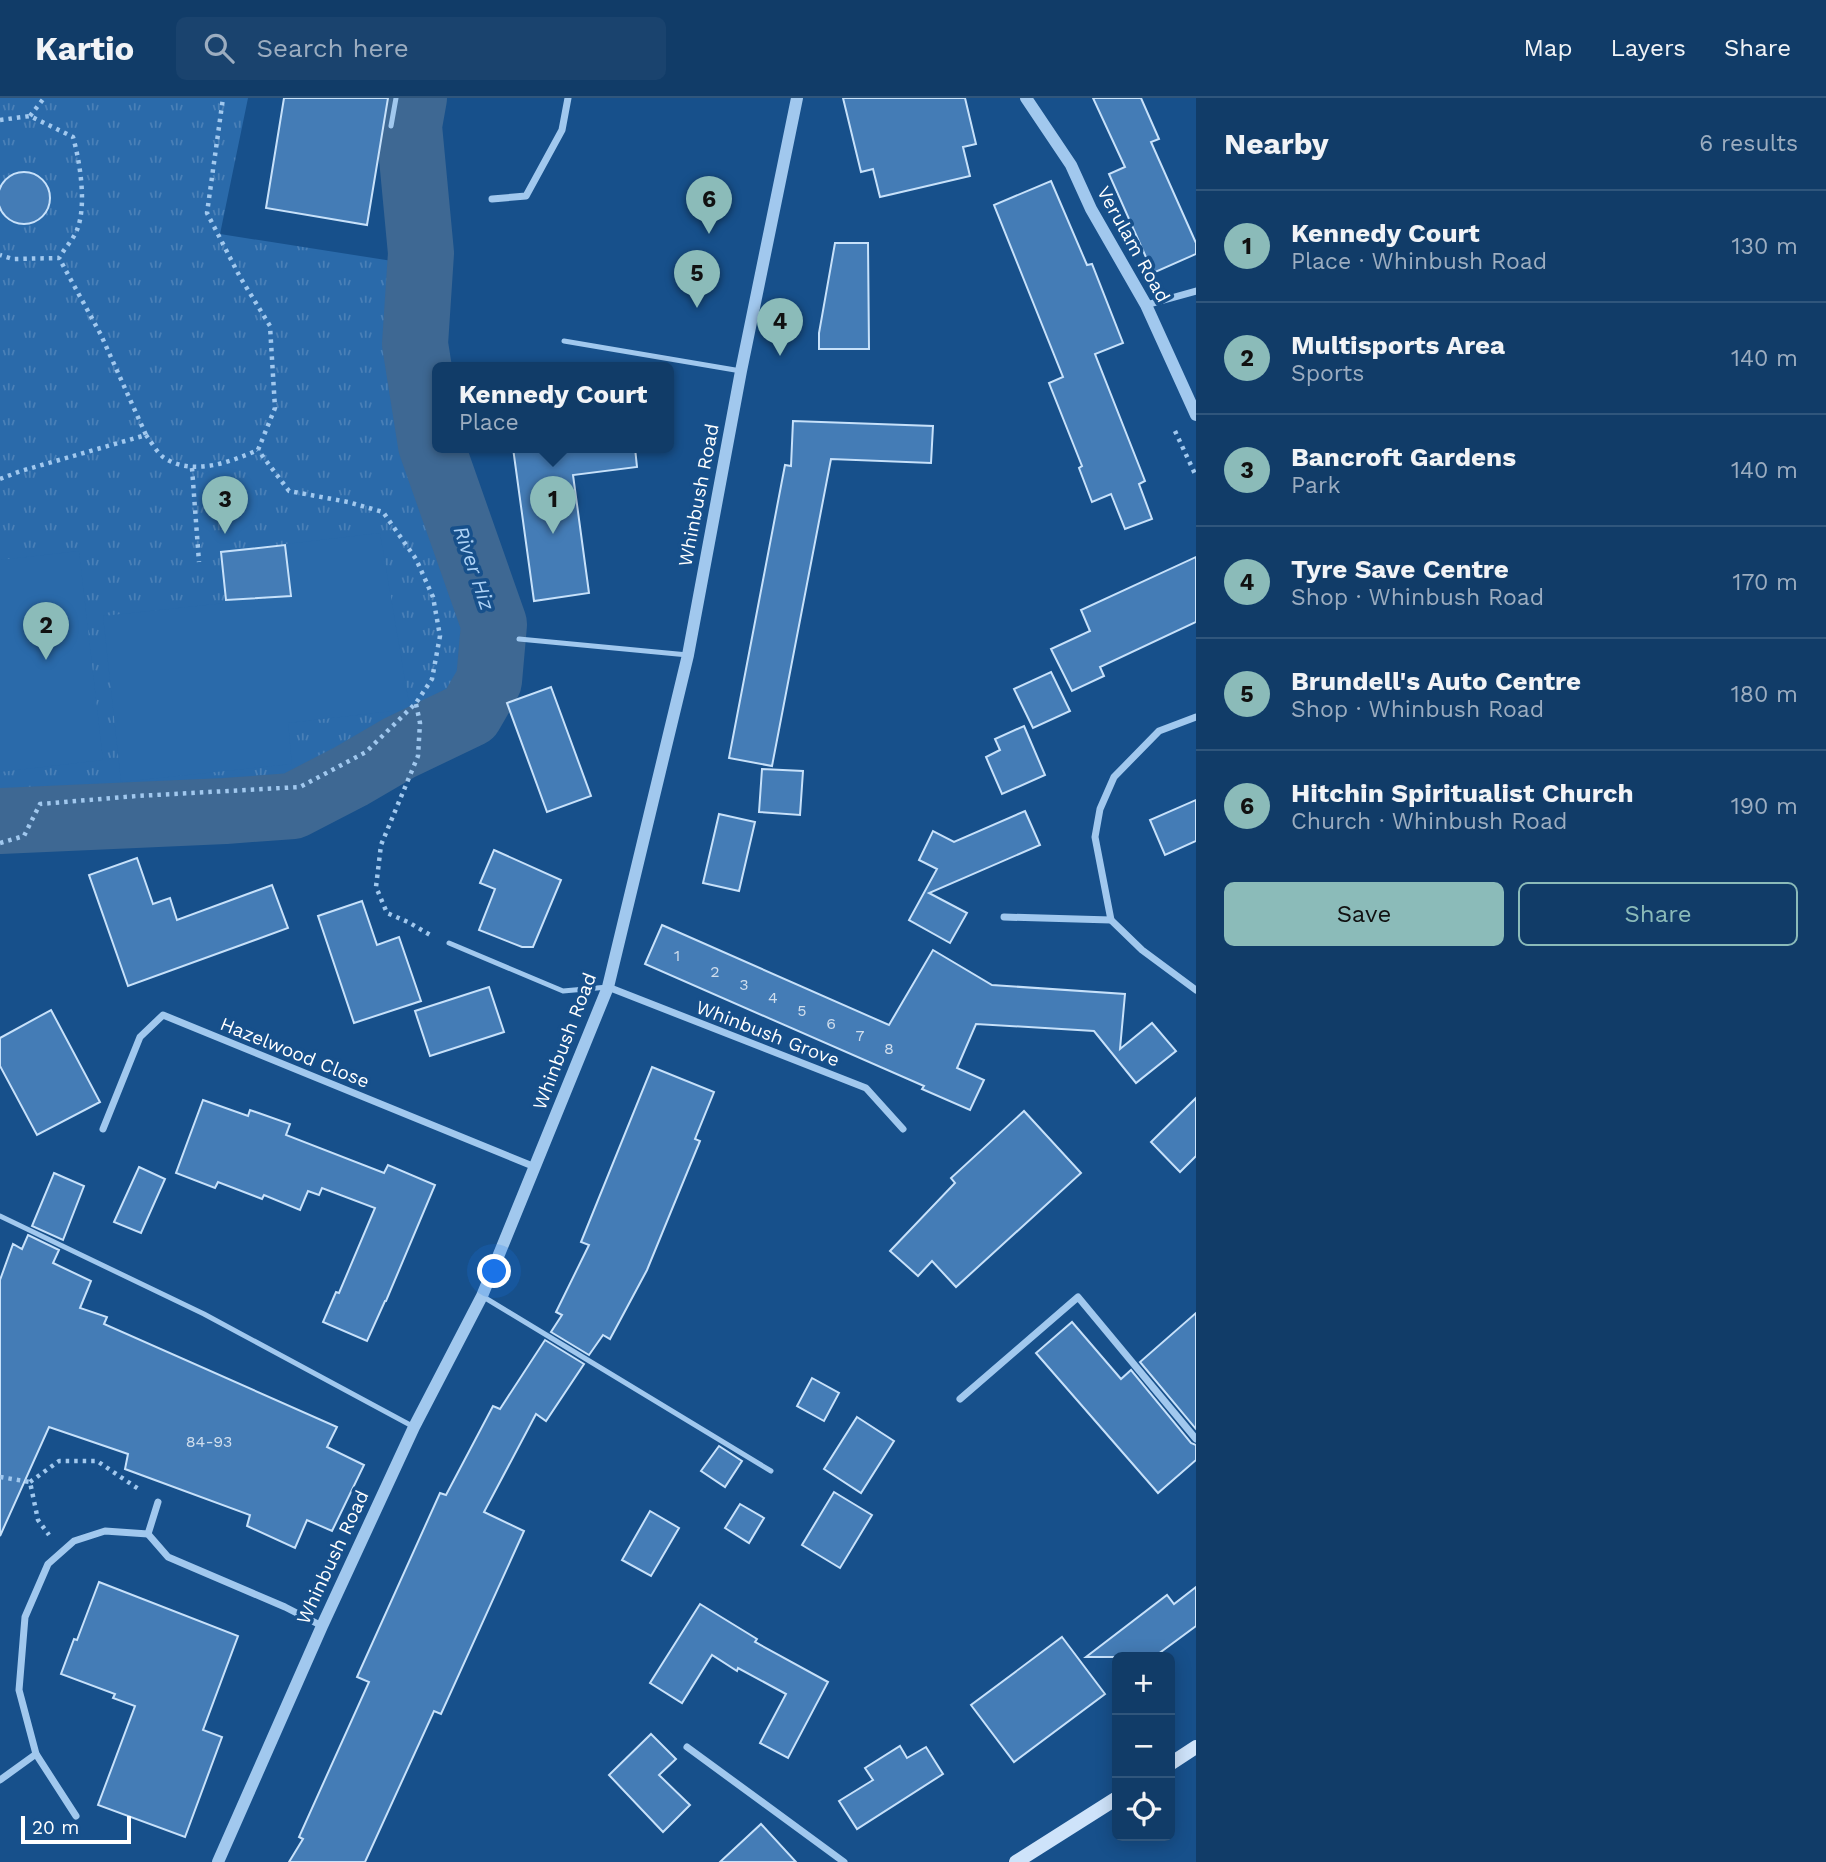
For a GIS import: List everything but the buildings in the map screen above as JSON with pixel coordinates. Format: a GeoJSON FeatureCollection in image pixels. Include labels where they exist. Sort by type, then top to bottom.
{"type":"FeatureCollection","features":[{"type":"Feature","properties":{"kind":"main road"},"geometry":{"type":"LineString","coordinates":[[1175,1761],[1196,1747]]}},
{"type":"Feature","properties":{"kind":"main road"},"geometry":{"type":"LineString","coordinates":[[1016,1862],[1112,1801]]}},
{"type":"Feature","properties":{"kind":"street"},"geometry":{"type":"LineString","coordinates":[[492,199],[526,196],[562,130],[568,98]]}},
{"type":"Feature","properties":{"kind":"street","name":"Whinbush Road"},"geometry":{"type":"LineString","coordinates":[[218,1862],[321,1626],[414,1427],[482,1296],[608,987],[688,655],[741,371],[797,98]]}},
{"type":"Feature","properties":{"kind":"street","name":"Verulam Road"},"geometry":{"type":"LineString","coordinates":[[1026,98],[1071,165],[1091,209],[1146,305],[1196,415]]}},
{"type":"Feature","properties":{"kind":"street"},"geometry":{"type":"LineString","coordinates":[[1146,305],[1196,291]]}},
{"type":"Feature","properties":{"kind":"street"},"geometry":{"type":"LineString","coordinates":[[1196,717],[1159,731],[1114,777],[1100,809],[1095,837],[1111,920],[1142,950],[1196,990]]}},
{"type":"Feature","properties":{"kind":"street"},"geometry":{"type":"LineString","coordinates":[[1004,916],[1111,920]]}},
{"type":"Feature","properties":{"kind":"street","name":"Whinbush Grove"},"geometry":{"type":"LineString","coordinates":[[608,987],[866,1088],[903,1129]]}},
{"type":"Feature","properties":{"kind":"street","name":"Hazelwood Close"},"geometry":{"type":"LineString","coordinates":[[103,1129],[140,1037],[163,1015],[535,1167]]}},
{"type":"Feature","properties":{"kind":"street"},"geometry":{"type":"LineString","coordinates":[[960,1399],[1078,1297],[1196,1439]]}},
{"type":"Feature","properties":{"kind":"street"},"geometry":{"type":"LineString","coordinates":[[148,1534],[158,1502]]}},
{"type":"Feature","properties":{"kind":"street"},"geometry":{"type":"LineString","coordinates":[[76,1816],[36,1755],[19,1690],[25,1617],[48,1564],[74,1541],[105,1531],[148,1534],[168,1557],[285,1607],[321,1626]]}},
{"type":"Feature","properties":{"kind":"street"},"geometry":{"type":"LineString","coordinates":[[687,1746],[844,1862]]}},
{"type":"Feature","properties":{"kind":"street"},"geometry":{"type":"LineString","coordinates":[[0,1780],[36,1755]]}},
{"type":"Feature","properties":{"kind":"lane"},"geometry":{"type":"LineString","coordinates":[[391,126],[396,98]]}},
{"type":"Feature","properties":{"kind":"lane"},"geometry":{"type":"LineString","coordinates":[[564,341],[741,371]]}},
{"type":"Feature","properties":{"kind":"lane"},"geometry":{"type":"LineString","coordinates":[[519,639],[688,655]]}},
{"type":"Feature","properties":{"kind":"lane"},"geometry":{"type":"LineString","coordinates":[[449,943],[563,991],[608,987]]}},
{"type":"Feature","properties":{"kind":"lane"},"geometry":{"type":"LineString","coordinates":[[0,1216],[204,1314],[414,1427]]}},
{"type":"Feature","properties":{"kind":"lane"},"geometry":{"type":"LineString","coordinates":[[482,1296],[771,1471]]}},
{"type":"Feature","properties":{"kind":"path"},"geometry":{"type":"LineString","coordinates":[[30,116],[44,98]]}},
{"type":"Feature","properties":{"kind":"path"},"geometry":{"type":"LineString","coordinates":[[59,258],[101,335],[146,435],[163,457],[192,468],[231,461],[258,450],[275,408],[270,326],[207,213],[223,98]]}},
{"type":"Feature","properties":{"kind":"path"},"geometry":{"type":"LineString","coordinates":[[0,120],[30,116],[73,137],[81,164],[81,200],[77,229],[59,258]]}},
{"type":"Feature","properties":{"kind":"path"},"geometry":{"type":"LineString","coordinates":[[0,255],[13,259],[59,258]]}},
{"type":"Feature","properties":{"kind":"path"},"geometry":{"type":"LineString","coordinates":[[0,479],[146,435]]}},
{"type":"Feature","properties":{"kind":"path"},"geometry":{"type":"LineString","coordinates":[[0,843],[24,836],[40,804],[300,787],[366,752],[416,703],[432,679],[440,636],[433,597],[416,559],[383,512],[348,502],[289,491],[258,450]]}},
{"type":"Feature","properties":{"kind":"path"},"geometry":{"type":"LineString","coordinates":[[192,468],[199,562]]}},
{"type":"Feature","properties":{"kind":"path"},"geometry":{"type":"LineString","coordinates":[[416,703],[420,723],[418,756],[381,845],[376,887],[387,914],[449,943]]}},
{"type":"Feature","properties":{"kind":"path"},"geometry":{"type":"LineString","coordinates":[[0,1477],[30,1482],[59,1461],[97,1461],[158,1502]]}},
{"type":"Feature","properties":{"kind":"path"},"geometry":{"type":"LineString","coordinates":[[30,1482],[38,1520],[61,1553]]}},
{"type":"Feature","properties":{"kind":"green space"},"geometry":{"type":"Polygon","coordinates":[[[0,98],[248,98],[220,234],[405,263],[395,354],[415,451],[484,617],[464,698],[389,722],[342,756],[298,779],[110,791],[0,807],[0,98]]]}},
{"type":"Feature","properties":{"kind":"green space"},"geometry":{"type":"Polygon","coordinates":[[[380,533],[410,709],[288,723],[292,764],[121,782],[103,616],[290,596],[286,544],[380,533]]]}},
{"type":"Feature","properties":{"kind":"green space"},"geometry":{"type":"Polygon","coordinates":[[[79,551],[103,760],[0,772],[0,560],[79,551]]]}},
{"type":"Feature","properties":{"kind":"waterway","name":"River Hiz"},"geometry":{"type":"LineString","coordinates":[[414,98],[409,126],[421,253],[415,344],[432,448]]}},
{"type":"Feature","properties":{"kind":"waterway","name":"River Hiz"},"geometry":{"type":"LineString","coordinates":[[0,821],[293,806],[399,748],[470,714],[489,681],[494,624],[434,453]]}},
{"type":"Feature","properties":{"kind":"place","name":"Hitchin Spiritualist Church"},"geometry":{"type":"Point","coordinates":[709,234]}},
{"type":"Feature","properties":{"kind":"place","name":"Brundell's Auto Centre"},"geometry":{"type":"Point","coordinates":[697,308]}},
{"type":"Feature","properties":{"kind":"place","name":"Tyre Save Centre"},"geometry":{"type":"Point","coordinates":[780,356]}},
{"type":"Feature","properties":{"kind":"place","name":"Bancroft Gardens"},"geometry":{"type":"Point","coordinates":[225,534]}},
{"type":"Feature","properties":{"kind":"place","name":"Kennedy Court"},"geometry":{"type":"Point","coordinates":[553,534]}},
{"type":"Feature","properties":{"kind":"place","name":"Multisports Area"},"geometry":{"type":"Point","coordinates":[46,660]}}]}
